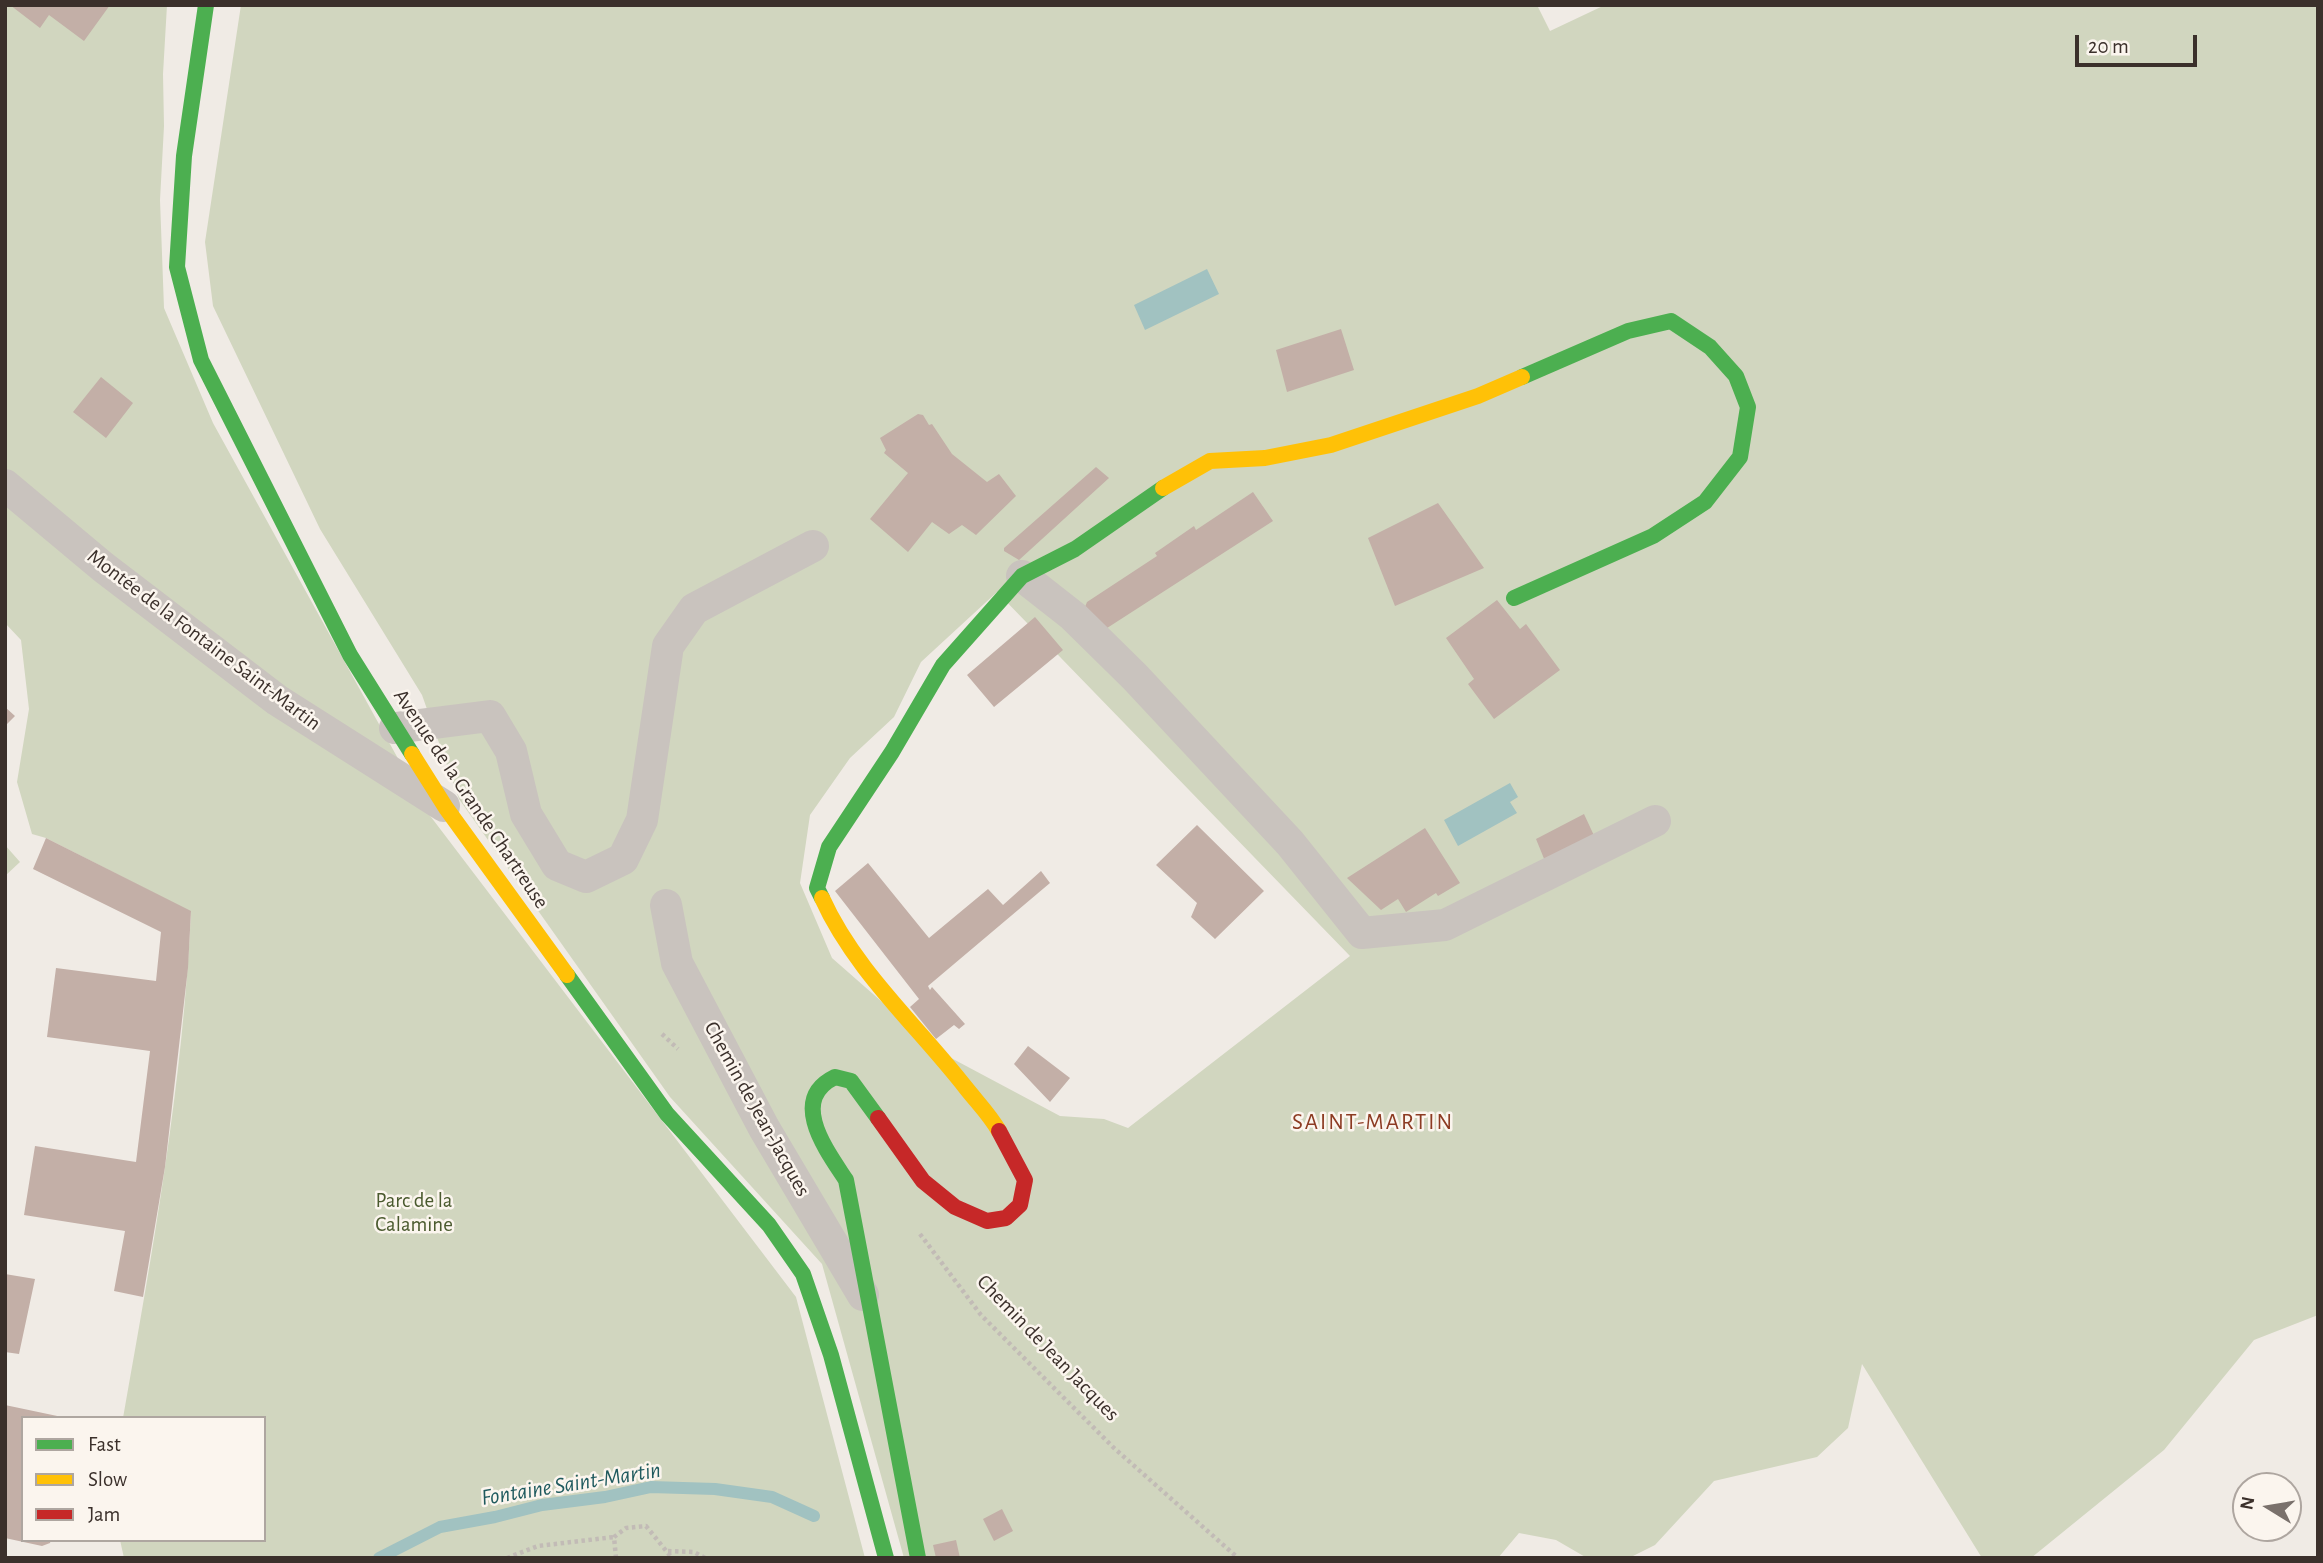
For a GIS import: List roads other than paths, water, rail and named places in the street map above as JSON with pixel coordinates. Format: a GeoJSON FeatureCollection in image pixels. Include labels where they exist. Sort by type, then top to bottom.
{"type":"FeatureCollection","features":[{"type":"Feature","properties":{"kind":"street","name":"Avenue de la Grande Chartreuse"},"geometry":{"type":"LineString","coordinates":[[206,5],[184,156],[177,267],[201,360],[350,655],[446,808],[667,1114],[769,1225],[803,1274],[831,1355],[887,1558]]}},
{"type":"Feature","properties":{"kind":"street"},"geometry":{"type":"LineString","coordinates":[[918,1558],[846,1180],[817,1136],[812,1106],[820,1086],[835,1077],[851,1081],[923,1181],[955,1207],[987,1221],[1006,1218],[1020,1205],[1025,1180],[998,1127],[869,974],[835,925],[817,888],[829,847],[892,752],[943,665],[1022,576],[1075,549],[1144,500],[1210,461],[1265,458],[1344,441],[1478,396],[1628,331],[1671,321],[1710,347],[1736,376],[1748,407],[1741,457],[1706,502],[1653,536],[1514,598]]}},
{"type":"Feature","properties":{"kind":"street","name":"Montée de la Fontaine Saint-Martin"},"geometry":{"type":"LineString","coordinates":[[5,485],[103,567],[277,700],[446,808]]}},
{"type":"Feature","properties":{"kind":"street"},"geometry":{"type":"LineString","coordinates":[[395,727],[490,716],[511,751],[526,814],[557,865],[586,877],[623,859],[642,820],[668,646],[694,609],[813,546]]}},
{"type":"Feature","properties":{"kind":"street"},"geometry":{"type":"LineString","coordinates":[[1022,576],[1073,616],[1135,677],[1290,843],[1362,933],[1445,925],[1655,821]]}},
{"type":"Feature","properties":{"kind":"street","name":"Chemin de Jean-Jacques"},"geometry":{"type":"LineString","coordinates":[[666,905],[677,963],[764,1128],[870,1306]]}},
{"type":"Feature","properties":{"kind":"water"},"geometry":{"type":"Polygon","coordinates":[[[1207,269],[1219,294],[1145,330],[1134,305],[1207,269]]]}},
{"type":"Feature","properties":{"kind":"water"},"geometry":{"type":"Polygon","coordinates":[[[1510,783],[1518,797],[1510,802],[1517,813],[1458,846],[1444,820],[1510,783]]]}},
{"type":"Feature","properties":{"kind":"waterway","name":"Fontaine Saint-Martin"},"geometry":{"type":"LineString","coordinates":[[379,1558],[440,1527],[542,1505],[605,1497],[651,1487],[715,1489],[772,1497],[814,1516]]}},
{"type":"Feature","properties":{"kind":"district","name":"SAINT-MARTIN"},"geometry":{"type":"Point","coordinates":[1373,1122]}},
{"type":"Feature","properties":{"kind":"park label","name":"Parc de la Calamine"},"geometry":{"type":"Point","coordinates":[414,1213]}}]}
